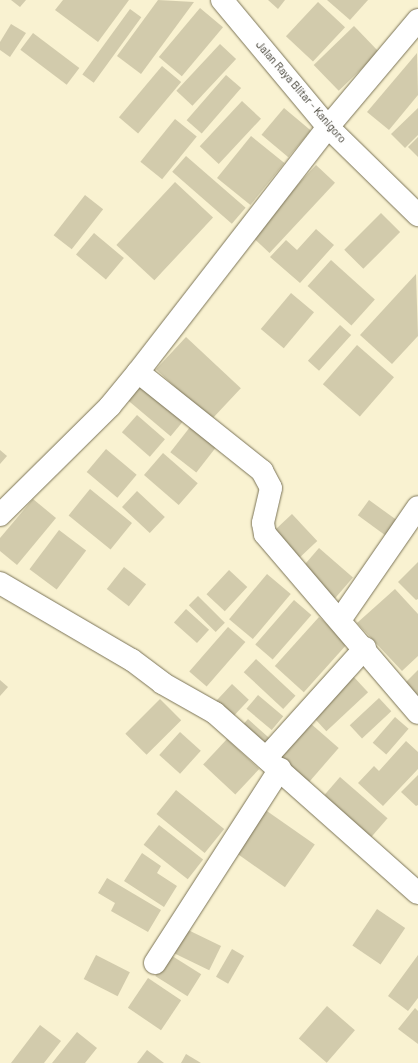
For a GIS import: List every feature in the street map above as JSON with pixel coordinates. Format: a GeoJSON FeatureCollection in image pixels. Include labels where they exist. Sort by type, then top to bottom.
{"type":"FeatureCollection","features":[{"type":"Feature","properties":{"kind":"street","name":"Jalan Raya Blitar - Kanigoro"},"geometry":{"type":"LineString","coordinates":[[222,0],[328,128],[418,215]]}},
{"type":"Feature","properties":{"kind":"street"},"geometry":{"type":"LineString","coordinates":[[0,515],[110,406],[328,128],[418,20]]}},
{"type":"Feature","properties":{"kind":"street"},"geometry":{"type":"LineString","coordinates":[[138,372],[262,471],[271,488],[263,530],[365,648],[418,713]]}},
{"type":"Feature","properties":{"kind":"street"},"geometry":{"type":"LineString","coordinates":[[340,620],[418,507]]}},
{"type":"Feature","properties":{"kind":"street"},"geometry":{"type":"LineString","coordinates":[[0,583],[132,660],[162,683],[215,713],[418,893]]}},
{"type":"Feature","properties":{"kind":"street"},"geometry":{"type":"LineString","coordinates":[[156,963],[273,763],[365,648]]}},
{"type":"Feature","properties":{"kind":"building"},"geometry":{"type":"Polygon","coordinates":[[[11,0],[26,0],[20,7],[11,0]]]}},
{"type":"Feature","properties":{"kind":"building"},"geometry":{"type":"Polygon","coordinates":[[[63,0],[129,0],[98,42],[55,10],[63,0]]]}},
{"type":"Feature","properties":{"kind":"building"},"geometry":{"type":"Polygon","coordinates":[[[158,0],[194,2],[141,74],[117,56],[158,0]]]}},
{"type":"Feature","properties":{"kind":"building"},"geometry":{"type":"Polygon","coordinates":[[[268,0],[285,0],[278,9],[268,0]]]}},
{"type":"Feature","properties":{"kind":"building"},"geometry":{"type":"Polygon","coordinates":[[[327,0],[368,0],[350,20],[327,0]]]}},
{"type":"Feature","properties":{"kind":"building"},"geometry":{"type":"Polygon","coordinates":[[[318,2],[345,27],[313,62],[286,36],[318,2]]]}},
{"type":"Feature","properties":{"kind":"building"},"geometry":{"type":"Polygon","coordinates":[[[200,8],[223,27],[182,76],[159,57],[200,8]]]}},
{"type":"Feature","properties":{"kind":"building"},"geometry":{"type":"Polygon","coordinates":[[[130,9],[141,17],[94,83],[82,75],[130,9]]]}},
{"type":"Feature","properties":{"kind":"building"},"geometry":{"type":"Polygon","coordinates":[[[11,24],[26,33],[10,57],[0,50],[0,42],[11,24]]]}},
{"type":"Feature","properties":{"kind":"building"},"geometry":{"type":"Polygon","coordinates":[[[354,26],[379,52],[339,91],[314,65],[354,26]]]}},
{"type":"Feature","properties":{"kind":"building"},"geometry":{"type":"Polygon","coordinates":[[[33,33],[79,68],[67,85],[20,50],[33,33]]]}},
{"type":"Feature","properties":{"kind":"building"},"geometry":{"type":"Polygon","coordinates":[[[220,44],[236,59],[192,106],[176,91],[220,44]]]}},
{"type":"Feature","properties":{"kind":"building"},"geometry":{"type":"Polygon","coordinates":[[[417,53],[418,95],[389,130],[367,112],[417,53]]]}},
{"type":"Feature","properties":{"kind":"building"},"geometry":{"type":"Polygon","coordinates":[[[162,66],[181,82],[138,133],[119,117],[162,66]]]}},
{"type":"Feature","properties":{"kind":"building"},"geometry":{"type":"Polygon","coordinates":[[[226,75],[241,88],[202,133],[187,120],[226,75]]]}},
{"type":"Feature","properties":{"kind":"building"},"geometry":{"type":"Polygon","coordinates":[[[242,101],[261,119],[219,164],[200,146],[242,101]]]}},
{"type":"Feature","properties":{"kind":"building"},"geometry":{"type":"Polygon","coordinates":[[[284,108],[311,130],[288,157],[262,135],[284,108]]]}},
{"type":"Feature","properties":{"kind":"building"},"geometry":{"type":"Polygon","coordinates":[[[418,108],[418,135],[405,148],[391,134],[418,108]]]}},
{"type":"Feature","properties":{"kind":"building"},"geometry":{"type":"Polygon","coordinates":[[[175,119],[197,137],[162,179],[140,162],[175,119]]]}},
{"type":"Feature","properties":{"kind":"building"},"geometry":{"type":"Polygon","coordinates":[[[251,136],[284,163],[250,205],[217,178],[251,136]]]}},
{"type":"Feature","properties":{"kind":"building"},"geometry":{"type":"Polygon","coordinates":[[[418,137],[418,157],[408,147],[418,137]]]}},
{"type":"Feature","properties":{"kind":"building"},"geometry":{"type":"Polygon","coordinates":[[[186,156],[246,208],[232,224],[172,172],[186,156]]]}},
{"type":"Feature","properties":{"kind":"building"},"geometry":{"type":"Polygon","coordinates":[[[316,165],[335,183],[270,253],[251,235],[316,165]]]}},
{"type":"Feature","properties":{"kind":"building"},"geometry":{"type":"Polygon","coordinates":[[[175,182],[213,217],[154,280],[116,245],[175,182]]]}},
{"type":"Feature","properties":{"kind":"building"},"geometry":{"type":"Polygon","coordinates":[[[85,195],[103,209],[72,249],[54,235],[85,195]]]}},
{"type":"Feature","properties":{"kind":"building"},"geometry":{"type":"Polygon","coordinates":[[[381,213],[400,232],[363,269],[344,250],[381,213]]]}},
{"type":"Feature","properties":{"kind":"building"},"geometry":{"type":"Polygon","coordinates":[[[316,229],[334,245],[300,283],[270,257],[286,240],[297,250],[316,229]]]}},
{"type":"Feature","properties":{"kind":"building"},"geometry":{"type":"Polygon","coordinates":[[[94,233],[124,258],[106,280],[76,254],[94,233]]]}},
{"type":"Feature","properties":{"kind":"building"},"geometry":{"type":"Polygon","coordinates":[[[331,260],[375,299],[351,325],[308,286],[331,260]]]}},
{"type":"Feature","properties":{"kind":"building"},"geometry":{"type":"Polygon","coordinates":[[[416,274],[418,336],[392,364],[360,335],[416,274]]]}},
{"type":"Feature","properties":{"kind":"building"},"geometry":{"type":"Polygon","coordinates":[[[291,293],[314,312],[284,348],[261,329],[291,293]]]}},
{"type":"Feature","properties":{"kind":"building"},"geometry":{"type":"Polygon","coordinates":[[[340,325],[351,335],[319,371],[308,361],[340,325]]]}},
{"type":"Feature","properties":{"kind":"building"},"geometry":{"type":"Polygon","coordinates":[[[186,337],[241,388],[211,420],[156,369],[186,337]]]}},
{"type":"Feature","properties":{"kind":"building"},"geometry":{"type":"Polygon","coordinates":[[[357,345],[394,377],[360,416],[323,384],[357,345]]]}},
{"type":"Feature","properties":{"kind":"building"},"geometry":{"type":"Polygon","coordinates":[[[136,381],[183,421],[171,436],[123,396],[136,381]]]}},
{"type":"Feature","properties":{"kind":"building"},"geometry":{"type":"Polygon","coordinates":[[[137,415],[165,439],[150,457],[122,432],[137,415]]]}},
{"type":"Feature","properties":{"kind":"building"},"geometry":{"type":"Polygon","coordinates":[[[190,427],[216,447],[196,473],[170,452],[190,427]]]}},
{"type":"Feature","properties":{"kind":"building"},"geometry":{"type":"Polygon","coordinates":[[[106,449],[137,475],[117,498],[87,472],[106,449]]]}},
{"type":"Feature","properties":{"kind":"building"},"geometry":{"type":"Polygon","coordinates":[[[0,450],[7,456],[0,464],[0,450]]]}},
{"type":"Feature","properties":{"kind":"building"},"geometry":{"type":"Polygon","coordinates":[[[163,453],[198,483],[179,505],[144,475],[163,453]]]}},
{"type":"Feature","properties":{"kind":"building"},"geometry":{"type":"Polygon","coordinates":[[[90,489],[132,523],[111,549],[69,515],[90,489]]]}},
{"type":"Feature","properties":{"kind":"building"},"geometry":{"type":"Polygon","coordinates":[[[137,491],[165,517],[150,533],[122,507],[137,491]]]}},
{"type":"Feature","properties":{"kind":"building"},"geometry":{"type":"Polygon","coordinates":[[[33,499],[56,518],[17,565],[0,551],[0,538],[33,499]]]}},
{"type":"Feature","properties":{"kind":"building"},"geometry":{"type":"Polygon","coordinates":[[[369,500],[402,524],[391,539],[358,515],[369,500]]]}},
{"type":"Feature","properties":{"kind":"building"},"geometry":{"type":"Polygon","coordinates":[[[292,514],[317,541],[295,562],[269,535],[292,514]]]}},
{"type":"Feature","properties":{"kind":"building"},"geometry":{"type":"Polygon","coordinates":[[[59,530],[86,550],[57,590],[30,569],[59,530]]]}},
{"type":"Feature","properties":{"kind":"building"},"geometry":{"type":"Polygon","coordinates":[[[319,548],[353,578],[335,599],[301,569],[319,548]]]}},
{"type":"Feature","properties":{"kind":"building"},"geometry":{"type":"Polygon","coordinates":[[[418,562],[418,599],[416,600],[398,582],[418,562]]]}},
{"type":"Feature","properties":{"kind":"building"},"geometry":{"type":"Polygon","coordinates":[[[124,567],[146,584],[129,606],[107,589],[124,567]]]}},
{"type":"Feature","properties":{"kind":"building"},"geometry":{"type":"Polygon","coordinates":[[[229,570],[247,587],[225,611],[206,594],[229,570]]]}},
{"type":"Feature","properties":{"kind":"building"},"geometry":{"type":"Polygon","coordinates":[[[267,574],[291,594],[253,639],[229,619],[267,574]]]}},
{"type":"Feature","properties":{"kind":"building"},"geometry":{"type":"Polygon","coordinates":[[[395,589],[418,614],[418,656],[402,671],[357,623],[395,589]]]}},
{"type":"Feature","properties":{"kind":"building"},"geometry":{"type":"Polygon","coordinates":[[[198,596],[225,623],[216,632],[189,605],[198,596]]]}},
{"type":"Feature","properties":{"kind":"building"},"geometry":{"type":"Polygon","coordinates":[[[294,600],[311,615],[273,660],[255,645],[294,600]]]}},
{"type":"Feature","properties":{"kind":"building"},"geometry":{"type":"Polygon","coordinates":[[[186,609],[209,630],[197,643],[174,622],[186,609]]]}},
{"type":"Feature","properties":{"kind":"building"},"geometry":{"type":"Polygon","coordinates":[[[319,617],[348,643],[304,692],[275,666],[319,617]]]}},
{"type":"Feature","properties":{"kind":"building"},"geometry":{"type":"Polygon","coordinates":[[[228,627],[245,642],[207,687],[189,672],[228,627]]]}},
{"type":"Feature","properties":{"kind":"building"},"geometry":{"type":"Polygon","coordinates":[[[256,659],[295,696],[283,709],[244,672],[256,659]]]}},
{"type":"Feature","properties":{"kind":"building"},"geometry":{"type":"Polygon","coordinates":[[[418,670],[418,699],[404,684],[418,670]]]}},
{"type":"Feature","properties":{"kind":"building"},"geometry":{"type":"Polygon","coordinates":[[[351,674],[368,692],[326,731],[309,713],[351,674]]]}},
{"type":"Feature","properties":{"kind":"building"},"geometry":{"type":"Polygon","coordinates":[[[0,680],[8,687],[0,696],[0,680]]]}},
{"type":"Feature","properties":{"kind":"building"},"geometry":{"type":"Polygon","coordinates":[[[232,684],[249,700],[230,720],[213,704],[232,684]]]}},
{"type":"Feature","properties":{"kind":"building"},"geometry":{"type":"Polygon","coordinates":[[[258,695],[283,716],[272,730],[246,709],[258,695]]]}},
{"type":"Feature","properties":{"kind":"building"},"geometry":{"type":"Polygon","coordinates":[[[379,698],[391,711],[362,738],[350,725],[379,698]]]}},
{"type":"Feature","properties":{"kind":"building"},"geometry":{"type":"Polygon","coordinates":[[[160,699],[181,720],[147,755],[125,734],[160,699]]]}},
{"type":"Feature","properties":{"kind":"building"},"geometry":{"type":"Polygon","coordinates":[[[395,717],[409,729],[386,754],[373,743],[395,717]]]}},
{"type":"Feature","properties":{"kind":"building"},"geometry":{"type":"Polygon","coordinates":[[[248,719],[270,739],[262,748],[240,728],[248,719]]]}},
{"type":"Feature","properties":{"kind":"building"},"geometry":{"type":"Polygon","coordinates":[[[310,723],[339,748],[307,785],[278,760],[310,723]]]}},
{"type":"Feature","properties":{"kind":"building"},"geometry":{"type":"Polygon","coordinates":[[[180,732],[201,751],[180,774],[159,755],[180,732]]]}},
{"type":"Feature","properties":{"kind":"building"},"geometry":{"type":"Polygon","coordinates":[[[227,739],[259,769],[235,795],[203,765],[227,739]]]}},
{"type":"Feature","properties":{"kind":"building"},"geometry":{"type":"Polygon","coordinates":[[[406,741],[418,752],[418,769],[383,806],[358,783],[374,766],[379,771],[406,741]]]}},
{"type":"Feature","properties":{"kind":"building"},"geometry":{"type":"Polygon","coordinates":[[[418,775],[418,805],[416,806],[401,792],[418,775]]]}},
{"type":"Feature","properties":{"kind":"building"},"geometry":{"type":"Polygon","coordinates":[[[340,777],[388,818],[369,839],[322,798],[340,777]]]}},
{"type":"Feature","properties":{"kind":"building"},"geometry":{"type":"Polygon","coordinates":[[[176,790],[224,829],[205,853],[156,814],[176,790]]]}},
{"type":"Feature","properties":{"kind":"building"},"geometry":{"type":"Polygon","coordinates":[[[264,809],[315,845],[285,887],[234,852],[264,809]]]}},
{"type":"Feature","properties":{"kind":"building"},"geometry":{"type":"Polygon","coordinates":[[[159,825],[203,859],[188,879],[144,845],[159,825]]]}},
{"type":"Feature","properties":{"kind":"building"},"geometry":{"type":"Polygon","coordinates":[[[142,853],[161,866],[157,873],[177,886],[164,907],[124,881],[142,853]]]}},
{"type":"Feature","properties":{"kind":"building"},"geometry":{"type":"Polygon","coordinates":[[[107,878],[161,910],[148,932],[111,911],[115,903],[98,893],[107,878]]]}},
{"type":"Feature","properties":{"kind":"building"},"geometry":{"type":"Polygon","coordinates":[[[377,909],[405,928],[381,964],[352,945],[377,909]]]}},
{"type":"Feature","properties":{"kind":"building"},"geometry":{"type":"Polygon","coordinates":[[[186,929],[221,946],[209,970],[174,953],[186,929]]]}},
{"type":"Feature","properties":{"kind":"building"},"geometry":{"type":"Polygon","coordinates":[[[232,949],[244,956],[228,984],[216,977],[232,949]]]}},
{"type":"Feature","properties":{"kind":"building"},"geometry":{"type":"Polygon","coordinates":[[[169,954],[201,974],[187,996],[155,976],[169,954]]]}},
{"type":"Feature","properties":{"kind":"building"},"geometry":{"type":"Polygon","coordinates":[[[96,955],[130,972],[118,996],[84,979],[96,955]]]}},
{"type":"Feature","properties":{"kind":"building"},"geometry":{"type":"Polygon","coordinates":[[[418,955],[418,998],[408,1011],[388,996],[418,955]]]}},
{"type":"Feature","properties":{"kind":"building"},"geometry":{"type":"Polygon","coordinates":[[[148,978],[181,1000],[161,1030],[128,1008],[148,978]]]}},
{"type":"Feature","properties":{"kind":"building"},"geometry":{"type":"Polygon","coordinates":[[[327,1006],[355,1030],[327,1063],[299,1038],[327,1006]]]}},
{"type":"Feature","properties":{"kind":"building"},"geometry":{"type":"Polygon","coordinates":[[[415,1008],[418,1011],[418,1044],[398,1029],[415,1008]]]}},
{"type":"Feature","properties":{"kind":"building"},"geometry":{"type":"Polygon","coordinates":[[[40,1025],[61,1041],[44,1063],[11,1063],[40,1025]]]}},
{"type":"Feature","properties":{"kind":"building"},"geometry":{"type":"Polygon","coordinates":[[[77,1032],[97,1048],[85,1063],[52,1063],[77,1032]]]}},
{"type":"Feature","properties":{"kind":"building"},"geometry":{"type":"Polygon","coordinates":[[[147,1050],[164,1063],[137,1063],[147,1050]]]}},
{"type":"Feature","properties":{"kind":"building"},"geometry":{"type":"Polygon","coordinates":[[[186,1054],[201,1063],[181,1063],[186,1054]]]}}]}
